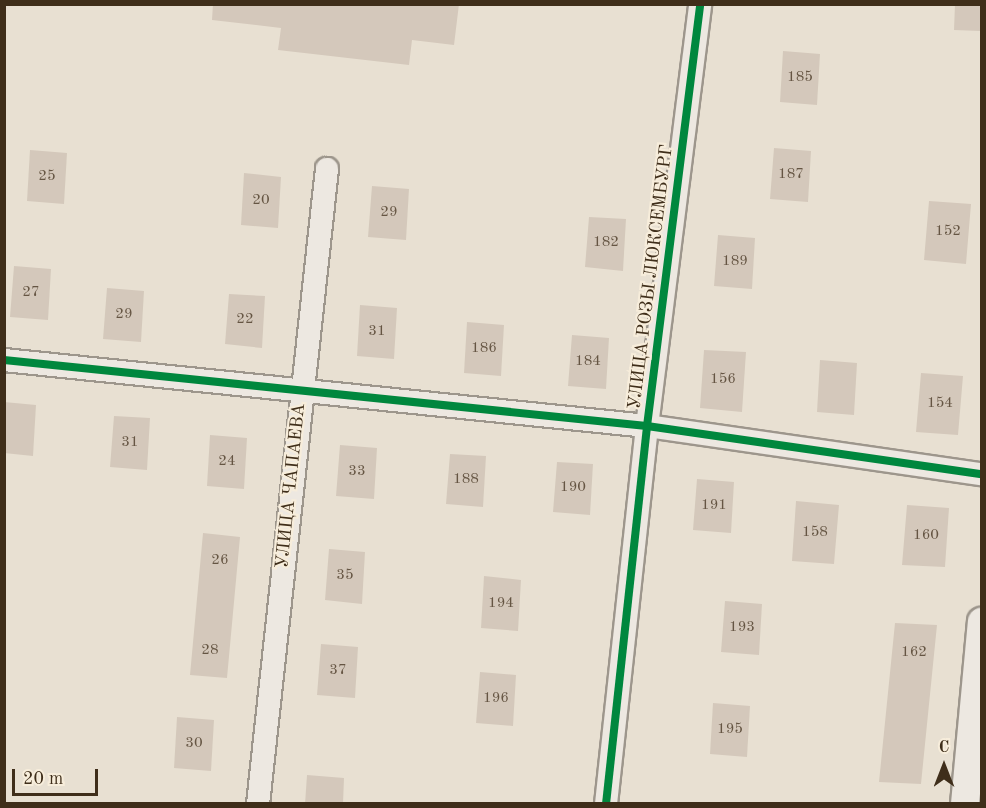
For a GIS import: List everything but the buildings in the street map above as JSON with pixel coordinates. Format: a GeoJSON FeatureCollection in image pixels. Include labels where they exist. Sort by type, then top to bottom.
{"type":"FeatureCollection","features":[{"type":"Feature","properties":{"kind":"street","name":"УЛИЦА РОЗЫ ЛЮКСЕМБУРГ"},"geometry":{"type":"LineString","coordinates":[[606,804],[647,426],[700,4]]}},
{"type":"Feature","properties":{"kind":"street","name":"УЛИЦА ЧАПАЕВА"},"geometry":{"type":"LineString","coordinates":[[258,804],[327,169]]}},
{"type":"Feature","properties":{"kind":"street"},"geometry":{"type":"LineString","coordinates":[[4,360],[647,426],[981,474]]}},
{"type":"Feature","properties":{"kind":"street"},"geometry":{"type":"LineString","coordinates":[[965,804],[981,622]]}},
{"type":"Feature","properties":{"kind":"cycle path"},"geometry":{"type":"LineString","coordinates":[[606,804],[647,426],[700,4]]}},
{"type":"Feature","properties":{"kind":"cycle path"},"geometry":{"type":"LineString","coordinates":[[4,360],[647,426],[982,474]]}}]}
